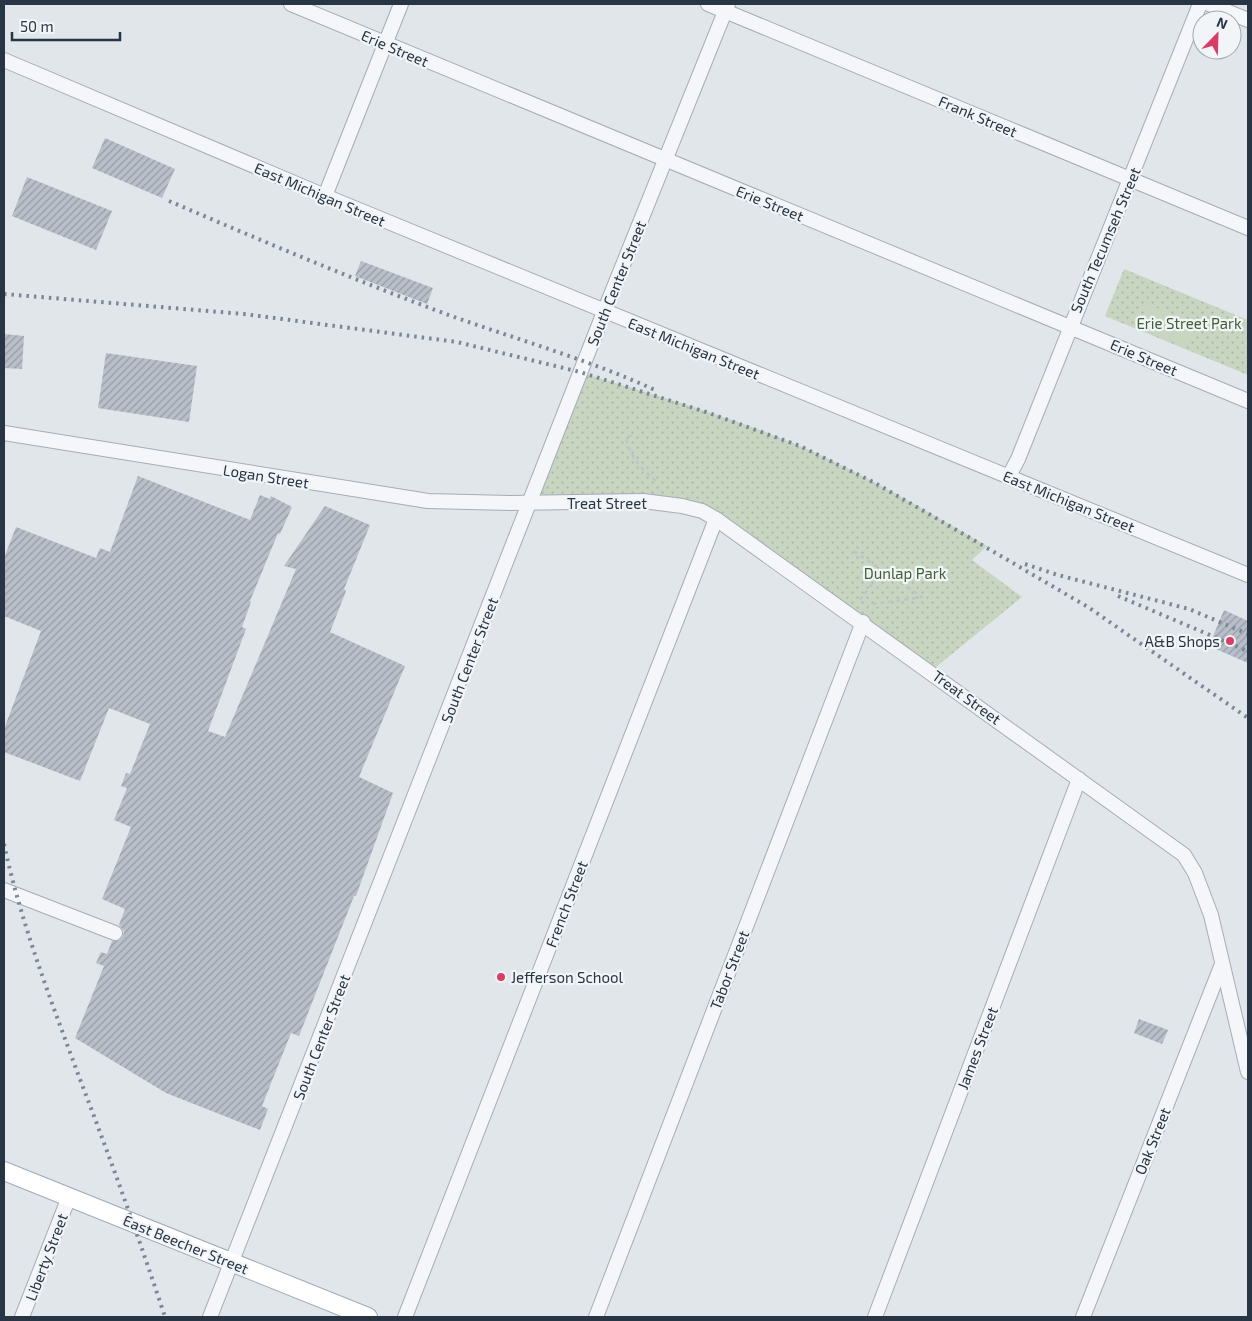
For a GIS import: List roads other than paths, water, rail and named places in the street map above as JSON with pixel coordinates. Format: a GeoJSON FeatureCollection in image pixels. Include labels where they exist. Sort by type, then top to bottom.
{"type":"FeatureCollection","features":[{"type":"Feature","properties":{"kind":"main road","name":"East Beecher Street"},"geometry":{"type":"LineString","coordinates":[[4,1171],[368,1317]]}},
{"type":"Feature","properties":{"kind":"street","name":"Erie Street"},"geometry":{"type":"LineString","coordinates":[[291,4],[1248,401]]}},
{"type":"Feature","properties":{"kind":"street"},"geometry":{"type":"LineString","coordinates":[[325,196],[402,4]]}},
{"type":"Feature","properties":{"kind":"street","name":"Frank Street"},"geometry":{"type":"LineString","coordinates":[[708,4],[727,7],[1248,228]]}},
{"type":"Feature","properties":{"kind":"street","name":"South Tecumseh Street"},"geometry":{"type":"LineString","coordinates":[[1009,476],[1018,459],[1200,4]]}},
{"type":"Feature","properties":{"kind":"street"},"geometry":{"type":"LineString","coordinates":[[1210,4],[1248,20]]}},
{"type":"Feature","properties":{"kind":"street","name":"South Center Street"},"geometry":{"type":"LineString","coordinates":[[210,1317],[233,1263],[604,312],[727,7]]}},
{"type":"Feature","properties":{"kind":"street","name":"East Michigan Street"},"geometry":{"type":"LineString","coordinates":[[4,60],[604,312],[1248,575]]}},
{"type":"Feature","properties":{"kind":"street","name":"Logan Street"},"geometry":{"type":"LineString","coordinates":[[4,433],[428,501],[530,503]]}},
{"type":"Feature","properties":{"kind":"street","name":"Treat Street"},"geometry":{"type":"LineString","coordinates":[[530,503],[643,501],[682,506],[702,511],[863,622],[1184,855],[1204,893],[1248,1072]]}},
{"type":"Feature","properties":{"kind":"street","name":"French Street"},"geometry":{"type":"LineString","coordinates":[[405,1317],[716,519]]}},
{"type":"Feature","properties":{"kind":"street","name":"Tabor Street"},"geometry":{"type":"LineString","coordinates":[[596,1317],[863,622]]}},
{"type":"Feature","properties":{"kind":"street","name":"James Street"},"geometry":{"type":"LineString","coordinates":[[875,1317],[1079,779]]}},
{"type":"Feature","properties":{"kind":"street"},"geometry":{"type":"LineString","coordinates":[[4,890],[115,933]]}},
{"type":"Feature","properties":{"kind":"street","name":"Oak Street"},"geometry":{"type":"LineString","coordinates":[[1083,1317],[1222,964]]}},
{"type":"Feature","properties":{"kind":"street","name":"Liberty Street"},"geometry":{"type":"LineString","coordinates":[[22,1317],[69,1197]]}},
{"type":"Feature","properties":{"kind":"railway"},"geometry":{"type":"LineString","coordinates":[[169,201],[411,301],[577,359],[655,390]]}},
{"type":"Feature","properties":{"kind":"railway"},"geometry":{"type":"LineString","coordinates":[[4,294],[244,314],[457,342],[580,372],[706,412],[800,446],[875,483],[1088,607],[1248,718]]}},
{"type":"Feature","properties":{"kind":"railway"},"geometry":{"type":"LineString","coordinates":[[1025,564],[1058,575],[1189,609],[1248,634]]}},
{"type":"Feature","properties":{"kind":"railway"},"geometry":{"type":"LineString","coordinates":[[1118,596],[1245,650]]}},
{"type":"Feature","properties":{"kind":"railway"},"geometry":{"type":"LineString","coordinates":[[4,844],[19,903],[37,960],[123,1195],[165,1317]]}},
{"type":"Feature","properties":{"kind":"place","name":"A&B Shops"},"geometry":{"type":"Point","coordinates":[1230,641]}},
{"type":"Feature","properties":{"kind":"place","name":"Jefferson School"},"geometry":{"type":"Point","coordinates":[501,977]}},
{"type":"Feature","properties":{"kind":"park label","name":"Erie Street Park"},"geometry":{"type":"Point","coordinates":[1189,323]}},
{"type":"Feature","properties":{"kind":"park label","name":"Dunlap Park"},"geometry":{"type":"Point","coordinates":[905,573]}}]}
